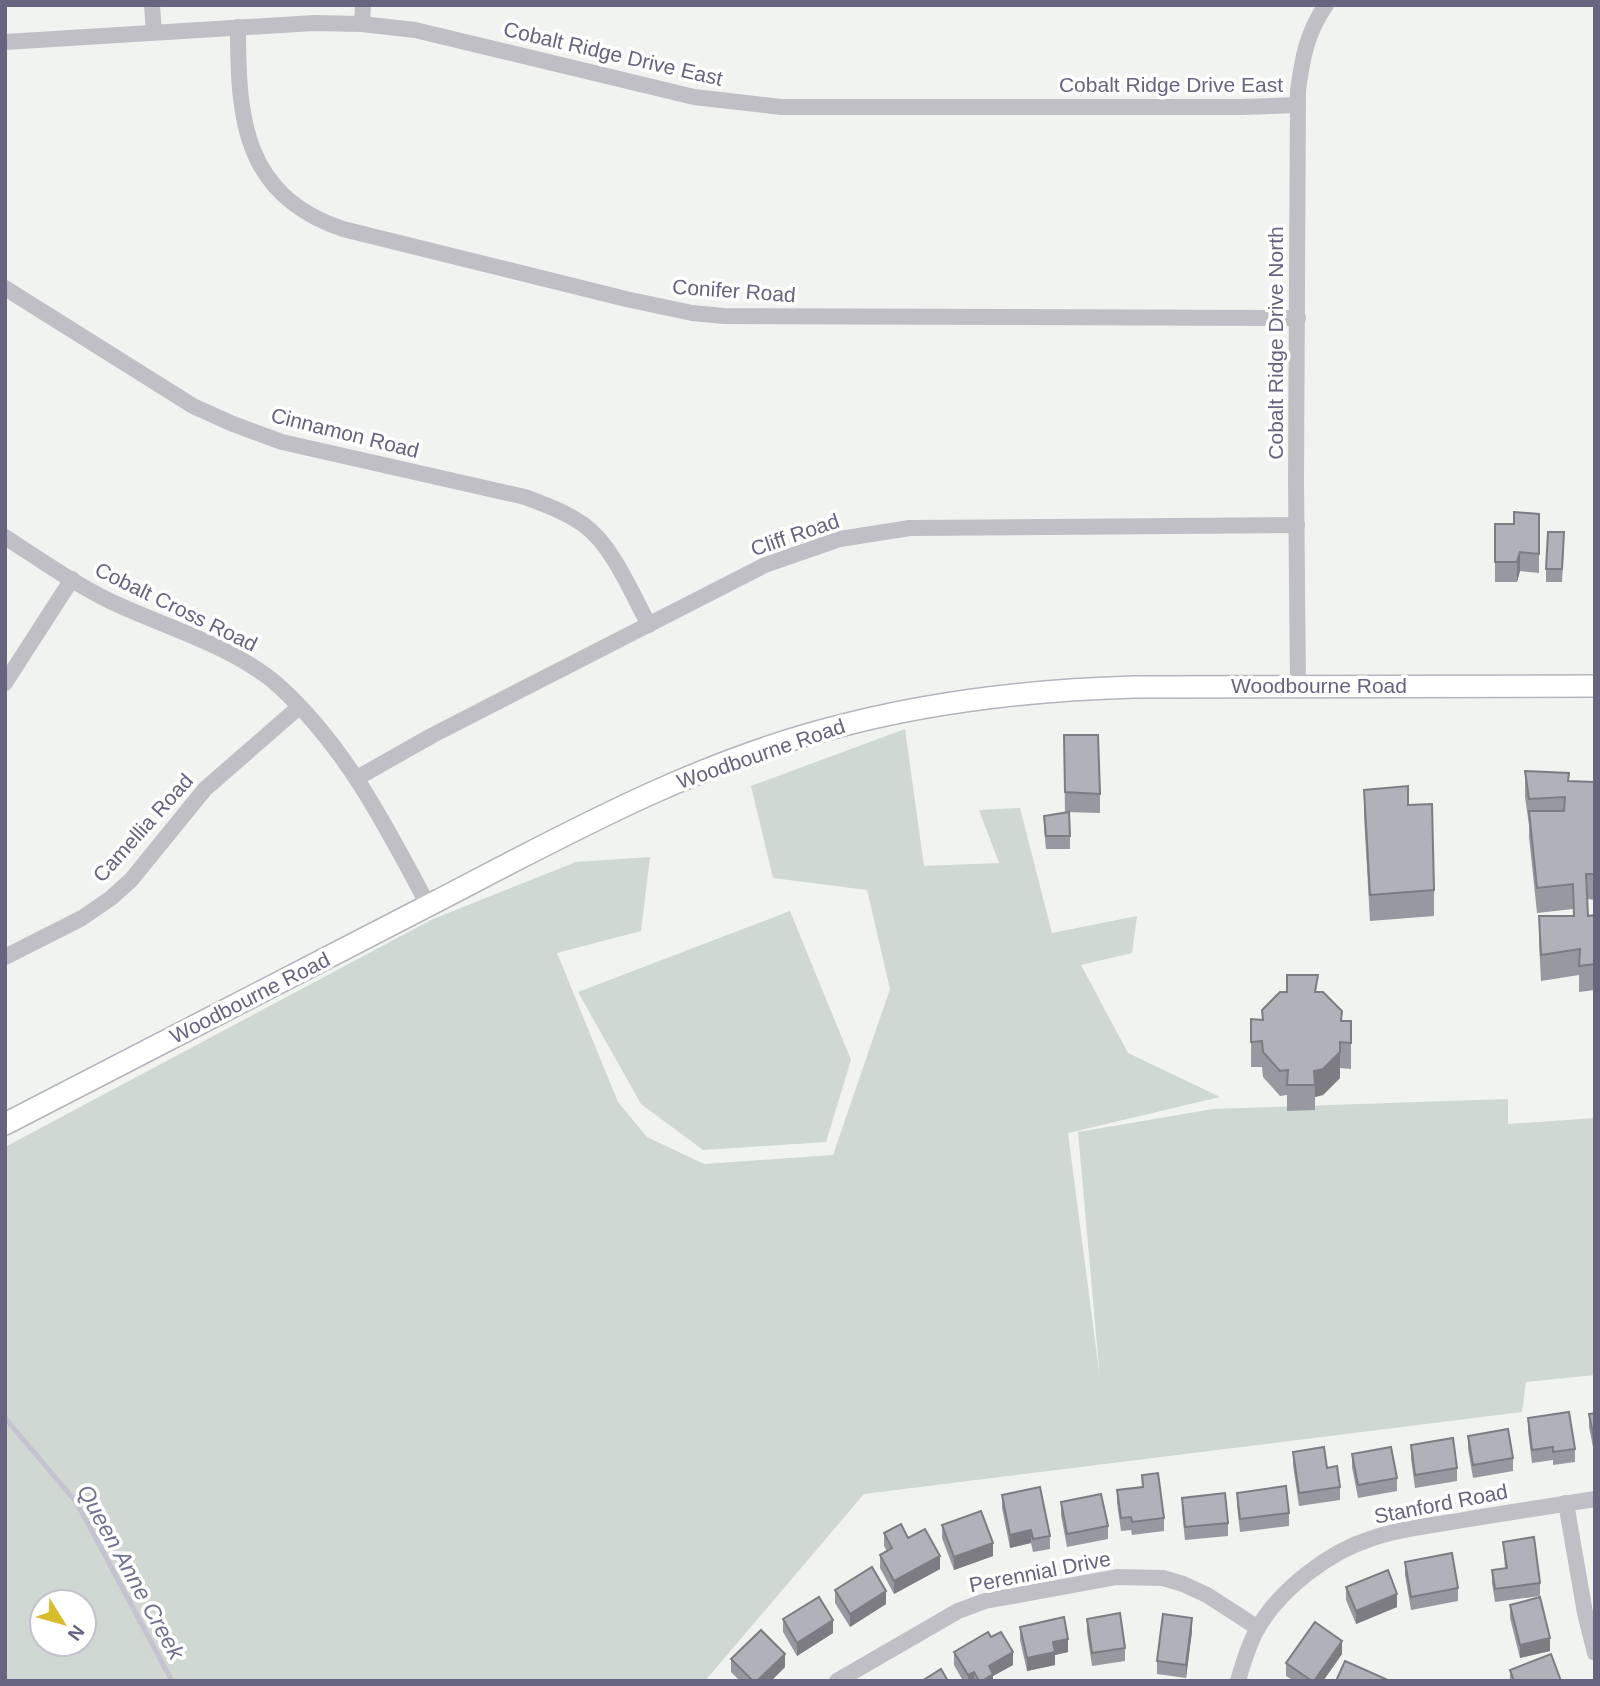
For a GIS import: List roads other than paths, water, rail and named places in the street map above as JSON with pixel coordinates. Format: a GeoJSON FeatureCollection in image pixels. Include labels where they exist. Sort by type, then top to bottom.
{"type":"FeatureCollection","features":[{"type":"Feature","properties":{"kind":"main road","name":"Woodbourne Road"},"geometry":{"type":"LineString","coordinates":[[5,1124],[638,799],[711,767],[835,727],[897,712],[985,697],[1065,689],[1595,686]]}},
{"type":"Feature","properties":{"kind":"street"},"geometry":{"type":"LineString","coordinates":[[152,5],[154,32]]}},
{"type":"Feature","properties":{"kind":"street"},"geometry":{"type":"LineString","coordinates":[[362,24],[363,5]]}},
{"type":"Feature","properties":{"kind":"street","name":"Cobalt Ridge Drive North"},"geometry":{"type":"LineString","coordinates":[[1298,686],[1297,105],[1302,58],[1308,36],[1326,5]]}},
{"type":"Feature","properties":{"kind":"street","name":"Cobalt Ridge Drive East"},"geometry":{"type":"LineString","coordinates":[[5,42],[314,23],[362,24],[415,30],[694,97],[769,106],[1297,105]]}},
{"type":"Feature","properties":{"kind":"street","name":"Conifer Road"},"geometry":{"type":"LineString","coordinates":[[238,27],[241,99],[254,157],[278,190],[300,210],[343,229],[626,299],[713,315],[821,318],[1298,318]]}},
{"type":"Feature","properties":{"kind":"street","name":"Cinnamon Road"},"geometry":{"type":"LineString","coordinates":[[5,288],[193,406],[233,424],[282,442],[525,497],[558,509],[586,526],[600,540],[649,625]]}},
{"type":"Feature","properties":{"kind":"street","name":"Cliff Road"},"geometry":{"type":"LineString","coordinates":[[357,778],[433,735],[765,565],[840,539],[910,528],[1297,525]]}},
{"type":"Feature","properties":{"kind":"street","name":"Cobalt Cross Road"},"geometry":{"type":"LineString","coordinates":[[5,537],[106,599],[211,645],[251,666],[279,686],[357,778],[385,823],[428,905]]}},
{"type":"Feature","properties":{"kind":"street"},"geometry":{"type":"LineString","coordinates":[[5,683],[72,579]]}},
{"type":"Feature","properties":{"kind":"street","name":"Camellia Road"},"geometry":{"type":"LineString","coordinates":[[5,957],[82,918],[111,898],[131,880],[205,789],[299,707]]}},
{"type":"Feature","properties":{"kind":"street","name":"Stanford Road"},"geometry":{"type":"LineString","coordinates":[[1238,1681],[1258,1628],[1293,1587],[1313,1569],[1346,1549],[1368,1539],[1402,1530],[1595,1499]]}},
{"type":"Feature","properties":{"kind":"street"},"geometry":{"type":"LineString","coordinates":[[1566,1503],[1585,1613],[1595,1653]]}},
{"type":"Feature","properties":{"kind":"street","name":"Perennial Drive"},"geometry":{"type":"LineString","coordinates":[[837,1681],[958,1611],[985,1601],[1117,1577],[1163,1578],[1183,1584],[1207,1595],[1258,1628]]}},
{"type":"Feature","properties":{"kind":"waterway","name":"Queen Anne Creek"},"geometry":{"type":"LineString","coordinates":[[5,1418],[77,1503],[172,1681]]}}]}
